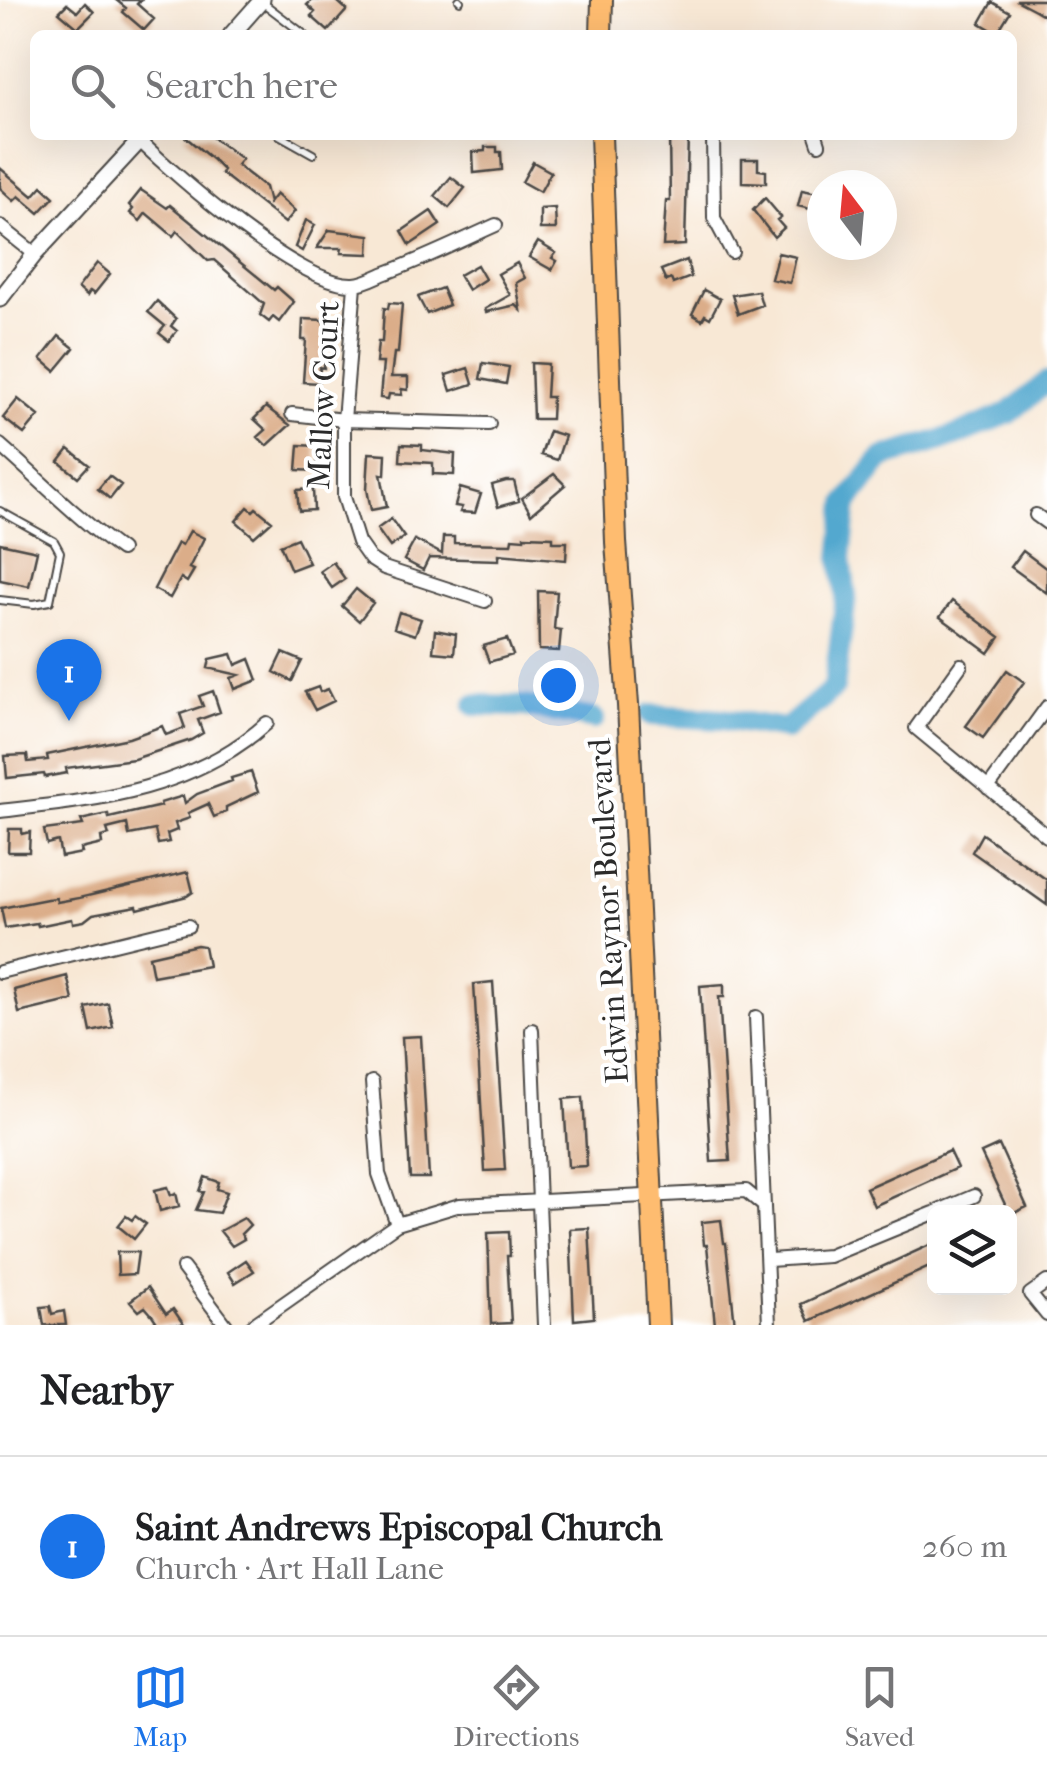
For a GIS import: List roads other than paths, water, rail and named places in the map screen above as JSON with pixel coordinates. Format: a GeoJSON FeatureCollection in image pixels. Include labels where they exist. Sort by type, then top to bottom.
{"type":"FeatureCollection","features":[{"type":"Feature","properties":{"kind":"main road"},"geometry":{"type":"LineString","coordinates":[[601,30],[602,0]]}},
{"type":"Feature","properties":{"kind":"main road","name":"Edwin Raynor Boulevard"},"geometry":{"type":"LineString","coordinates":[[601,140],[616,542],[628,706],[658,1325]]}},
{"type":"Feature","properties":{"kind":"street"},"geometry":{"type":"LineString","coordinates":[[236,30],[261,1]]}},
{"type":"Feature","properties":{"kind":"street"},"geometry":{"type":"LineString","coordinates":[[0,299],[35,254],[140,140]]}},
{"type":"Feature","properties":{"kind":"street"},"geometry":{"type":"LineString","coordinates":[[144,140],[179,179],[266,246],[332,281],[356,284],[408,266],[496,225]]}},
{"type":"Feature","properties":{"kind":"street"},"geometry":{"type":"LineString","coordinates":[[713,140],[714,218],[732,252]]}},
{"type":"Feature","properties":{"kind":"street"},"geometry":{"type":"LineString","coordinates":[[0,226],[35,254]]}},
{"type":"Feature","properties":{"kind":"street","name":"Mallow Court"},"geometry":{"type":"LineString","coordinates":[[356,284],[344,420],[344,498],[358,542],[370,559],[384,568],[485,601]]}},
{"type":"Feature","properties":{"kind":"street"},"geometry":{"type":"LineString","coordinates":[[292,414],[344,420],[489,424]]}},
{"type":"Feature","properties":{"kind":"street"},"geometry":{"type":"LineString","coordinates":[[0,445],[64,500],[86,525],[121,550]]}},
{"type":"Feature","properties":{"kind":"street"},"geometry":{"type":"LineString","coordinates":[[961,665],[916,728],[1047,836]]}},
{"type":"Feature","properties":{"kind":"street"},"geometry":{"type":"LineString","coordinates":[[988,788],[1046,709]]}},
{"type":"Feature","properties":{"kind":"street"},"geometry":{"type":"LineString","coordinates":[[0,811],[108,798],[188,774],[244,744],[268,723]]}},
{"type":"Feature","properties":{"kind":"street"},"geometry":{"type":"LineString","coordinates":[[0,972],[188,926]]}},
{"type":"Feature","properties":{"kind":"street"},"geometry":{"type":"LineString","coordinates":[[756,1017],[770,1325]]}},
{"type":"Feature","properties":{"kind":"street"},"geometry":{"type":"LineString","coordinates":[[532,1030],[544,1325]]}},
{"type":"Feature","properties":{"kind":"street"},"geometry":{"type":"LineString","coordinates":[[372,1082],[378,1174],[397,1224]]}},
{"type":"Feature","properties":{"kind":"street"},"geometry":{"type":"LineString","coordinates":[[253,1325],[397,1224],[460,1204],[746,1191],[764,1206]]}},
{"type":"Feature","properties":{"kind":"street"},"geometry":{"type":"LineString","coordinates":[[953,1205],[974,1196]]}},
{"type":"Feature","properties":{"kind":"street"},"geometry":{"type":"LineString","coordinates":[[769,1260],[830,1256],[927,1216]]}},
{"type":"Feature","properties":{"kind":"street"},"geometry":{"type":"LineString","coordinates":[[183,1268],[226,1325]]}},
{"type":"Feature","properties":{"kind":"street"},"geometry":{"type":"LineString","coordinates":[[1047,1282],[1030,1294],[1047,1315]]}},
{"type":"Feature","properties":{"kind":"lane"},"geometry":{"type":"LineString","coordinates":[[261,1],[299,30]]}},
{"type":"Feature","properties":{"kind":"lane"},"geometry":{"type":"LineString","coordinates":[[288,140],[313,154]]}},
{"type":"Feature","properties":{"kind":"lane"},"geometry":{"type":"LineString","coordinates":[[0,511],[54,541],[60,552],[50,602],[0,600]]}},
{"type":"Feature","properties":{"kind":"waterway"},"geometry":{"type":"LineString","coordinates":[[651,715],[722,719],[786,729],[834,688],[846,597],[841,558],[847,503],[882,458],[958,435],[1009,413],[1047,382]]}},
{"type":"Feature","properties":{"kind":"waterway"},"geometry":{"type":"LineString","coordinates":[[475,705],[524,706],[594,719]]}},
{"type":"Feature","properties":{"kind":"place","name":"Saint Andrews Episcopal Church"},"geometry":{"type":"Point","coordinates":[69,721]}}]}
